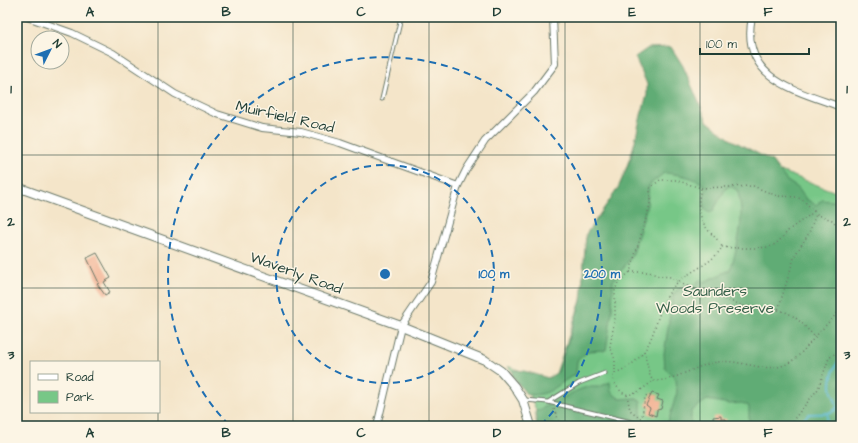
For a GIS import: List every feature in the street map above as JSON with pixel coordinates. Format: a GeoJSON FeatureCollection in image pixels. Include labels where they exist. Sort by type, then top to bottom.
{"type":"FeatureCollection","features":[{"type":"Feature","properties":{"kind":"street","name":"Muirfield Road"},"geometry":{"type":"LineString","coordinates":[[27,17],[72,33],[113,53],[176,94],[217,114],[262,128],[301,132],[340,143],[458,186]]}},
{"type":"Feature","properties":{"kind":"street"},"geometry":{"type":"LineString","coordinates":[[377,426],[401,326],[431,282],[458,186],[484,141],[534,92],[556,64],[553,17]]}},
{"type":"Feature","properties":{"kind":"street"},"geometry":{"type":"LineString","coordinates":[[752,17],[750,35],[751,44],[759,63],[770,76],[787,87],[841,107]]}},
{"type":"Feature","properties":{"kind":"street","name":"Waverly Road"},"geometry":{"type":"LineString","coordinates":[[17,187],[401,326],[489,362],[509,379],[523,400],[531,426]]}},
{"type":"Feature","properties":{"kind":"lane"},"geometry":{"type":"LineString","coordinates":[[382,99],[402,17]]}},
{"type":"Feature","properties":{"kind":"lane"},"geometry":{"type":"LineString","coordinates":[[548,402],[579,383],[605,373]]}},
{"type":"Feature","properties":{"kind":"lane"},"geometry":{"type":"LineString","coordinates":[[523,400],[548,402],[648,426]]}},
{"type":"Feature","properties":{"kind":"path"},"geometry":{"type":"LineString","coordinates":[[841,254],[836,224],[832,220],[816,214],[808,205],[796,198],[777,196],[753,186],[701,188],[686,182],[666,179],[660,180],[650,188],[650,205],[630,272],[618,282],[615,291],[615,318],[610,346],[615,360],[615,373],[612,375],[620,391],[626,395],[631,395],[653,381],[668,380],[702,366],[718,362],[739,362],[760,367],[780,366],[794,361],[807,349],[815,337],[841,309]]}},
{"type":"Feature","properties":{"kind":"path"},"geometry":{"type":"LineString","coordinates":[[701,188],[698,199],[700,215],[704,223],[722,247]]}},
{"type":"Feature","properties":{"kind":"path"},"geometry":{"type":"LineString","coordinates":[[615,373],[629,366],[644,351],[654,334],[666,298],[678,281],[708,262],[722,247],[764,248],[771,246],[784,237],[788,231],[806,220],[814,211]]}},
{"type":"Feature","properties":{"kind":"path"},"geometry":{"type":"LineString","coordinates":[[778,310],[795,255],[810,233],[816,214]]}},
{"type":"Feature","properties":{"kind":"path"},"geometry":{"type":"LineString","coordinates":[[630,272],[649,272],[659,276],[671,277],[684,285],[744,306],[787,312],[796,317],[815,337]]}},
{"type":"Feature","properties":{"kind":"path"},"geometry":{"type":"LineString","coordinates":[[793,426],[794,419],[822,381],[829,358],[841,349]]}},
{"type":"Feature","properties":{"kind":"path"},"geometry":{"type":"LineString","coordinates":[[644,351],[650,376],[653,381]]}},
{"type":"Feature","properties":{"kind":"path"},"geometry":{"type":"LineString","coordinates":[[841,383],[841,398]]}},
{"type":"Feature","properties":{"kind":"path"},"geometry":{"type":"LineString","coordinates":[[626,395],[630,410],[640,418],[642,417],[645,398],[647,395],[651,396]]}},
{"type":"Feature","properties":{"kind":"path"},"geometry":{"type":"LineString","coordinates":[[552,403],[561,426]]}},
{"type":"Feature","properties":{"kind":"path"},"geometry":{"type":"LineString","coordinates":[[828,426],[838,420],[841,415]]}},
{"type":"Feature","properties":{"kind":"green space","name":"Saunders Woods Preserve"},"geometry":{"type":"Polygon","coordinates":[[[671,47],[683,66],[707,121],[730,139],[772,161],[787,181],[798,188],[806,199],[816,205],[822,200],[841,202],[841,426],[749,426],[749,406],[742,403],[730,404],[707,400],[691,411],[691,426],[667,426],[677,392],[676,379],[665,368],[664,354],[673,295],[682,286],[694,285],[701,279],[704,282],[730,270],[736,251],[741,219],[740,199],[737,190],[730,186],[726,188],[713,211],[710,212],[704,209],[704,197],[707,187],[692,178],[675,174],[664,173],[649,185],[647,205],[632,257],[613,281],[612,311],[606,350],[588,351],[577,361],[576,374],[548,392],[542,394],[527,395],[512,376],[513,370],[524,371],[548,378],[558,372],[581,302],[586,234],[618,188],[631,158],[647,95],[647,84],[635,57],[648,48],[671,47]]]}},
{"type":"Feature","properties":{"kind":"green space","name":"Saunders Woods Preserve"},"geometry":{"type":"Polygon","coordinates":[[[643,119],[841,194],[841,426],[540,426],[536,409],[528,393],[519,379],[507,366],[553,382],[643,119]]]}},
{"type":"Feature","properties":{"kind":"green space"},"geometry":{"type":"Polygon","coordinates":[[[610,382],[611,392],[620,399],[634,398],[641,401],[641,426],[537,426],[535,412],[576,391],[587,387],[599,387],[610,382]]]}},
{"type":"Feature","properties":{"kind":"building"},"geometry":{"type":"Polygon","coordinates":[[[97,253],[111,278],[104,282],[110,292],[105,295],[97,284],[99,283],[87,258],[97,253]]]}},
{"type":"Feature","properties":{"kind":"building"},"geometry":{"type":"Polygon","coordinates":[[[652,393],[659,395],[657,399],[663,401],[661,409],[657,410],[656,416],[648,413],[650,408],[646,405],[652,393]]]}},
{"type":"Feature","properties":{"kind":"building"},"geometry":{"type":"Polygon","coordinates":[[[721,416],[721,419],[726,419],[727,426],[714,426],[713,417],[721,416]]]}},
{"type":"Feature","properties":{"kind":"waterway"},"geometry":{"type":"LineString","coordinates":[[801,426],[802,421],[809,414],[824,414],[834,411],[837,408],[831,381],[834,371],[841,358]]}},
{"type":"Feature","properties":{"kind":"waterway"},"geometry":{"type":"LineString","coordinates":[[828,414],[827,421],[832,426]]}}]}
